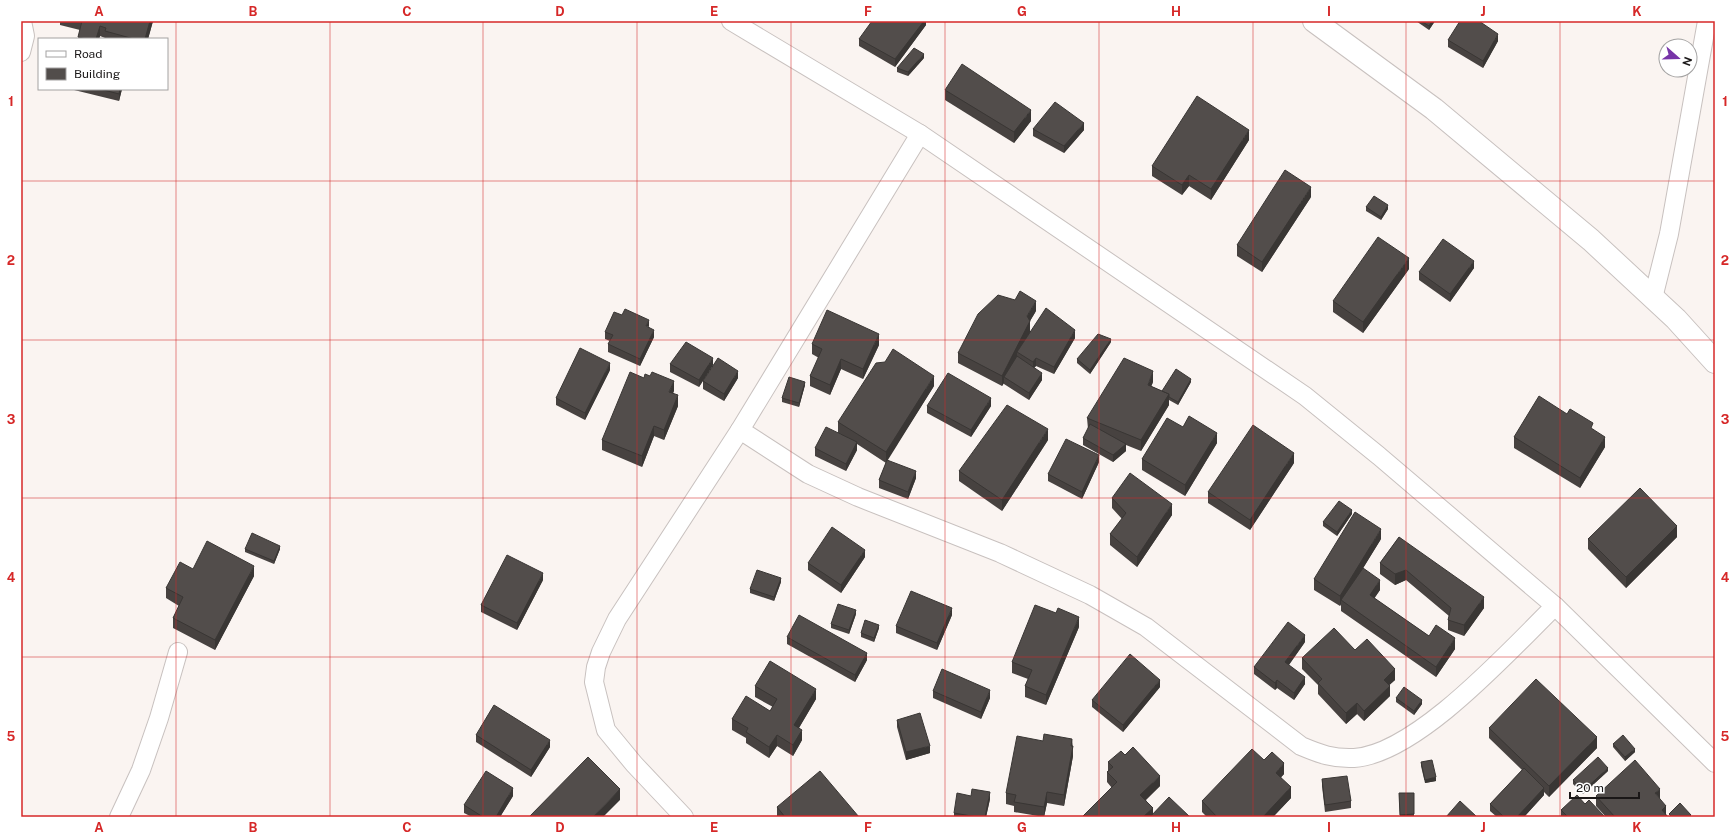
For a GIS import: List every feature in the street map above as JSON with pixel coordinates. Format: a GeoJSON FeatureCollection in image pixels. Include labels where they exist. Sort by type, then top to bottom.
{"type":"FeatureCollection","features":[{"type":"Feature","properties":{"kind":"main road"},"geometry":{"type":"LineString","coordinates":[[1314,21],[1434,109],[1591,240],[1676,319],[1715,362]]}},
{"type":"Feature","properties":{"kind":"street"},"geometry":{"type":"LineString","coordinates":[[21,52],[25,36],[22,21]]}},
{"type":"Feature","properties":{"kind":"street"},"geometry":{"type":"LineString","coordinates":[[731,21],[920,134],[1305,396],[1379,456],[1555,606],[1715,763]]}},
{"type":"Feature","properties":{"kind":"street"},"geometry":{"type":"LineString","coordinates":[[1653,298],[1669,234],[1707,21]]}},
{"type":"Feature","properties":{"kind":"street"},"geometry":{"type":"LineString","coordinates":[[684,817],[634,764],[606,730],[594,682],[596,667],[601,652],[617,619],[740,430],[920,134]]}},
{"type":"Feature","properties":{"kind":"street"},"geometry":{"type":"LineString","coordinates":[[740,430],[808,474],[858,497],[1000,553],[1090,595],[1146,627],[1301,746],[1329,757],[1355,758],[1384,750],[1414,734],[1462,696],[1555,606]]}},
{"type":"Feature","properties":{"kind":"street"},"geometry":{"type":"LineString","coordinates":[[119,817],[141,770],[149,748],[178,652]]}},
{"type":"Feature","properties":{"kind":"building"},"geometry":{"type":"Polygon","coordinates":[[[82,21],[150,21],[145,38],[130,38],[105,31],[106,28],[100,26],[96,38],[78,37],[82,21]]]}},
{"type":"Feature","properties":{"kind":"building"},"geometry":{"type":"Polygon","coordinates":[[[872,21],[924,21],[895,59],[859,39],[872,21]]]}},
{"type":"Feature","properties":{"kind":"building"},"geometry":{"type":"Polygon","coordinates":[[[1421,21],[1432,21],[1429,26],[1421,21]]]}},
{"type":"Feature","properties":{"kind":"building"},"geometry":{"type":"Polygon","coordinates":[[[1460,21],[1479,21],[1498,34],[1483,61],[1448,40],[1460,21]]]}},
{"type":"Feature","properties":{"kind":"building"},"geometry":{"type":"Polygon","coordinates":[[[914,48],[924,54],[908,72],[897,68],[914,48]]]}},
{"type":"Feature","properties":{"kind":"building"},"geometry":{"type":"Polygon","coordinates":[[[962,64],[1031,110],[1014,132],[945,90],[962,64]]]}},
{"type":"Feature","properties":{"kind":"building"},"geometry":{"type":"Polygon","coordinates":[[[104,90],[120,90],[119,94],[104,90]]]}},
{"type":"Feature","properties":{"kind":"building"},"geometry":{"type":"Polygon","coordinates":[[[1197,96],[1249,130],[1211,189],[1189,175],[1182,185],[1152,166],[1197,96]]]}},
{"type":"Feature","properties":{"kind":"building"},"geometry":{"type":"Polygon","coordinates":[[[1055,102],[1084,123],[1064,146],[1033,129],[1055,102]]]}},
{"type":"Feature","properties":{"kind":"building"},"geometry":{"type":"Polygon","coordinates":[[[1285,170],[1311,187],[1262,262],[1237,245],[1285,170]]]}},
{"type":"Feature","properties":{"kind":"building"},"geometry":{"type":"Polygon","coordinates":[[[1374,196],[1388,205],[1381,217],[1366,207],[1374,196]]]}},
{"type":"Feature","properties":{"kind":"building"},"geometry":{"type":"Polygon","coordinates":[[[1378,237],[1409,258],[1363,322],[1333,301],[1378,237]]]}},
{"type":"Feature","properties":{"kind":"building"},"geometry":{"type":"Polygon","coordinates":[[[1443,239],[1474,261],[1450,294],[1419,272],[1443,239]]]}},
{"type":"Feature","properties":{"kind":"building"},"geometry":{"type":"Polygon","coordinates":[[[1020,291],[1036,301],[1027,316],[1030,321],[1002,376],[958,353],[978,314],[998,295],[1015,300],[1020,291]]]}},
{"type":"Feature","properties":{"kind":"building"},"geometry":{"type":"Polygon","coordinates":[[[1046,308],[1075,330],[1054,367],[1036,358],[1033,362],[1017,352],[1046,308]]]}},
{"type":"Feature","properties":{"kind":"building"},"geometry":{"type":"Polygon","coordinates":[[[625,309],[649,320],[646,326],[654,330],[640,359],[608,344],[613,335],[605,332],[614,312],[622,315],[625,309]]]}},
{"type":"Feature","properties":{"kind":"building"},"geometry":{"type":"Polygon","coordinates":[[[827,310],[879,334],[863,369],[841,359],[830,385],[810,376],[822,349],[812,344],[827,310]]]}},
{"type":"Feature","properties":{"kind":"building"},"geometry":{"type":"Polygon","coordinates":[[[1098,334],[1111,339],[1090,370],[1077,359],[1098,334]]]}},
{"type":"Feature","properties":{"kind":"building"},"geometry":{"type":"Polygon","coordinates":[[[686,342],[713,358],[699,380],[670,364],[686,342]]]}},
{"type":"Feature","properties":{"kind":"building"},"geometry":{"type":"Polygon","coordinates":[[[580,348],[610,363],[585,413],[556,398],[580,348]]]}},
{"type":"Feature","properties":{"kind":"building"},"geometry":{"type":"Polygon","coordinates":[[[893,349],[934,376],[886,452],[838,422],[876,363],[885,362],[893,349]]]}},
{"type":"Feature","properties":{"kind":"building"},"geometry":{"type":"Polygon","coordinates":[[[1017,356],[1042,373],[1029,393],[1004,377],[1017,356]]]}},
{"type":"Feature","properties":{"kind":"building"},"geometry":{"type":"Polygon","coordinates":[[[718,358],[738,371],[724,394],[703,381],[718,358]]]}},
{"type":"Feature","properties":{"kind":"building"},"geometry":{"type":"Polygon","coordinates":[[[1124,358],[1153,371],[1148,385],[1169,394],[1141,440],[1087,418],[1124,358]]]}},
{"type":"Feature","properties":{"kind":"building"},"geometry":{"type":"Polygon","coordinates":[[[1176,369],[1191,379],[1178,402],[1169,397],[1169,394],[1162,391],[1176,369]]]}},
{"type":"Feature","properties":{"kind":"building"},"geometry":{"type":"Polygon","coordinates":[[[630,372],[644,378],[645,374],[650,376],[652,372],[674,381],[669,392],[678,395],[664,430],[654,426],[642,456],[602,440],[630,372]]]}},
{"type":"Feature","properties":{"kind":"building"},"geometry":{"type":"Polygon","coordinates":[[[948,373],[991,398],[971,430],[927,406],[948,373]]]}},
{"type":"Feature","properties":{"kind":"building"},"geometry":{"type":"Polygon","coordinates":[[[789,377],[805,382],[799,403],[782,398],[789,377]]]}},
{"type":"Feature","properties":{"kind":"building"},"geometry":{"type":"Polygon","coordinates":[[[1539,396],[1567,414],[1570,409],[1593,423],[1591,428],[1605,437],[1580,478],[1514,437],[1539,396]]]}},
{"type":"Feature","properties":{"kind":"building"},"geometry":{"type":"Polygon","coordinates":[[[1007,405],[1048,429],[1002,500],[959,471],[1007,405]]]}},
{"type":"Feature","properties":{"kind":"building"},"geometry":{"type":"Polygon","coordinates":[[[1189,416],[1217,433],[1185,485],[1142,459],[1167,418],[1183,427],[1189,416]]]}},
{"type":"Feature","properties":{"kind":"building"},"geometry":{"type":"Polygon","coordinates":[[[1090,424],[1126,444],[1113,455],[1083,438],[1090,424]]]}},
{"type":"Feature","properties":{"kind":"building"},"geometry":{"type":"Polygon","coordinates":[[[1253,425],[1294,453],[1250,520],[1208,492],[1253,425]]]}},
{"type":"Feature","properties":{"kind":"building"},"geometry":{"type":"Polygon","coordinates":[[[826,427],[857,442],[846,464],[815,448],[826,427]]]}},
{"type":"Feature","properties":{"kind":"building"},"geometry":{"type":"Polygon","coordinates":[[[1066,439],[1099,455],[1082,492],[1048,474],[1066,439]]]}},
{"type":"Feature","properties":{"kind":"building"},"geometry":{"type":"Polygon","coordinates":[[[887,460],[916,471],[908,492],[879,480],[887,460]]]}},
{"type":"Feature","properties":{"kind":"building"},"geometry":{"type":"Polygon","coordinates":[[[1130,473],[1172,504],[1137,557],[1110,534],[1126,513],[1112,498],[1130,473]]]}},
{"type":"Feature","properties":{"kind":"building"},"geometry":{"type":"Polygon","coordinates":[[[1640,488],[1677,526],[1626,577],[1588,539],[1640,488]]]}},
{"type":"Feature","properties":{"kind":"building"},"geometry":{"type":"Polygon","coordinates":[[[1339,501],[1352,510],[1337,532],[1323,522],[1339,501]]]}},
{"type":"Feature","properties":{"kind":"building"},"geometry":{"type":"Polygon","coordinates":[[[1355,512],[1381,529],[1340,596],[1314,579],[1355,512]]]}},
{"type":"Feature","properties":{"kind":"building"},"geometry":{"type":"Polygon","coordinates":[[[832,527],[865,550],[841,585],[808,563],[832,527]]]}},
{"type":"Feature","properties":{"kind":"building"},"geometry":{"type":"Polygon","coordinates":[[[252,533],[280,546],[274,561],[245,549],[252,533]]]}},
{"type":"Feature","properties":{"kind":"building"},"geometry":{"type":"Polygon","coordinates":[[[1399,537],[1484,597],[1464,625],[1448,620],[1451,608],[1406,570],[1395,574],[1380,563],[1399,537]]]}},
{"type":"Feature","properties":{"kind":"building"},"geometry":{"type":"Polygon","coordinates":[[[207,541],[254,566],[215,640],[173,618],[183,597],[166,588],[180,562],[193,569],[207,541]]]}},
{"type":"Feature","properties":{"kind":"building"},"geometry":{"type":"Polygon","coordinates":[[[507,555],[543,573],[517,623],[481,605],[507,555]]]}},
{"type":"Feature","properties":{"kind":"building"},"geometry":{"type":"Polygon","coordinates":[[[1363,568],[1380,580],[1370,595],[1429,636],[1436,625],[1455,638],[1436,667],[1341,600],[1363,568]]]}},
{"type":"Feature","properties":{"kind":"building"},"geometry":{"type":"Polygon","coordinates":[[[757,570],[781,578],[774,597],[750,589],[757,570]]]}},
{"type":"Feature","properties":{"kind":"building"},"geometry":{"type":"Polygon","coordinates":[[[911,591],[952,608],[937,643],[896,626],[911,591]]]}},
{"type":"Feature","properties":{"kind":"building"},"geometry":{"type":"Polygon","coordinates":[[[838,604],[856,610],[849,630],[831,624],[838,604]]]}},
{"type":"Feature","properties":{"kind":"building"},"geometry":{"type":"Polygon","coordinates":[[[1035,605],[1056,613],[1058,608],[1079,617],[1046,695],[1025,686],[1032,670],[1012,662],[1035,605]]]}},
{"type":"Feature","properties":{"kind":"building"},"geometry":{"type":"Polygon","coordinates":[[[799,615],[867,653],[855,675],[787,637],[799,615]]]}},
{"type":"Feature","properties":{"kind":"building"},"geometry":{"type":"Polygon","coordinates":[[[865,620],[879,625],[874,638],[861,633],[865,620]]]}},
{"type":"Feature","properties":{"kind":"building"},"geometry":{"type":"Polygon","coordinates":[[[1288,622],[1305,635],[1285,662],[1305,677],[1294,693],[1277,680],[1275,683],[1254,667],[1288,622]]]}},
{"type":"Feature","properties":{"kind":"building"},"geometry":{"type":"Polygon","coordinates":[[[1334,628],[1355,650],[1367,639],[1395,669],[1384,680],[1390,686],[1364,711],[1357,703],[1346,713],[1318,683],[1322,679],[1302,658],[1334,628]]]}},
{"type":"Feature","properties":{"kind":"building"},"geometry":{"type":"Polygon","coordinates":[[[1130,654],[1160,680],[1123,725],[1092,700],[1130,654]]]}},
{"type":"Feature","properties":{"kind":"building"},"geometry":{"type":"Polygon","coordinates":[[[770,661],[816,689],[794,725],[802,730],[793,745],[777,735],[769,747],[746,732],[748,728],[732,719],[746,696],[770,711],[777,699],[755,686],[770,661]]]}},
{"type":"Feature","properties":{"kind":"building"},"geometry":{"type":"Polygon","coordinates":[[[942,669],[990,690],[981,712],[933,691],[942,669]]]}},
{"type":"Feature","properties":{"kind":"building"},"geometry":{"type":"Polygon","coordinates":[[[1536,679],[1597,737],[1549,786],[1489,728],[1536,679]]]}},
{"type":"Feature","properties":{"kind":"building"},"geometry":{"type":"Polygon","coordinates":[[[1404,687],[1422,700],[1414,711],[1396,698],[1404,687]]]}},
{"type":"Feature","properties":{"kind":"building"},"geometry":{"type":"Polygon","coordinates":[[[494,705],[550,740],[531,770],[476,735],[494,705]]]}},
{"type":"Feature","properties":{"kind":"building"},"geometry":{"type":"Polygon","coordinates":[[[920,713],[930,746],[906,752],[897,720],[920,713]]]}},
{"type":"Feature","properties":{"kind":"building"},"geometry":{"type":"Polygon","coordinates":[[[1044,734],[1072,739],[1071,746],[1073,746],[1064,795],[1047,792],[1044,807],[1014,802],[1016,795],[1006,793],[1017,736],[1043,741],[1044,734]]]}},
{"type":"Feature","properties":{"kind":"building"},"geometry":{"type":"Polygon","coordinates":[[[1623,735],[1635,749],[1625,757],[1613,744],[1623,735]]]}},
{"type":"Feature","properties":{"kind":"building"},"geometry":{"type":"Polygon","coordinates":[[[1133,747],[1160,776],[1140,795],[1153,808],[1143,817],[1082,817],[1117,782],[1107,772],[1113,767],[1108,762],[1121,751],[1125,755],[1133,747]]]}},
{"type":"Feature","properties":{"kind":"building"},"geometry":{"type":"Polygon","coordinates":[[[1252,749],[1264,760],[1272,752],[1284,763],[1276,773],[1291,787],[1263,817],[1217,817],[1202,801],[1252,749]]]}},
{"type":"Feature","properties":{"kind":"building"},"geometry":{"type":"Polygon","coordinates":[[[588,757],[620,789],[593,817],[529,817],[588,757]]]}},
{"type":"Feature","properties":{"kind":"building"},"geometry":{"type":"Polygon","coordinates":[[[1598,757],[1608,768],[1583,791],[1573,780],[1598,757]]]}},
{"type":"Feature","properties":{"kind":"building"},"geometry":{"type":"Polygon","coordinates":[[[1432,760],[1436,777],[1425,780],[1421,762],[1432,760]]]}},
{"type":"Feature","properties":{"kind":"building"},"geometry":{"type":"Polygon","coordinates":[[[1635,760],[1660,789],[1655,793],[1666,806],[1662,810],[1668,817],[1615,817],[1596,796],[1635,760]]]}},
{"type":"Feature","properties":{"kind":"building"},"geometry":{"type":"Polygon","coordinates":[[[1524,768],[1544,788],[1517,817],[1504,817],[1490,804],[1524,768]]]}},
{"type":"Feature","properties":{"kind":"building"},"geometry":{"type":"Polygon","coordinates":[[[486,771],[513,788],[496,817],[483,817],[464,805],[486,771]]]}},
{"type":"Feature","properties":{"kind":"building"},"geometry":{"type":"Polygon","coordinates":[[[820,771],[859,817],[785,817],[777,807],[820,771]]]}},
{"type":"Feature","properties":{"kind":"building"},"geometry":{"type":"Polygon","coordinates":[[[1347,776],[1351,801],[1325,805],[1322,779],[1347,776]]]}},
{"type":"Feature","properties":{"kind":"building"},"geometry":{"type":"Polygon","coordinates":[[[972,789],[990,792],[985,817],[954,813],[957,793],[971,796],[972,789]]]}},
{"type":"Feature","properties":{"kind":"building"},"geometry":{"type":"Polygon","coordinates":[[[1399,793],[1414,793],[1414,814],[1400,815],[1399,793]]]}},
{"type":"Feature","properties":{"kind":"building"},"geometry":{"type":"Polygon","coordinates":[[[1577,795],[1585,804],[1589,800],[1605,817],[1568,817],[1561,810],[1577,795]]]}},
{"type":"Feature","properties":{"kind":"building"},"geometry":{"type":"Polygon","coordinates":[[[1169,797],[1190,817],[1150,817],[1169,797]]]}},
{"type":"Feature","properties":{"kind":"building"},"geometry":{"type":"Polygon","coordinates":[[[1460,801],[1477,817],[1446,817],[1460,801]]]}},
{"type":"Feature","properties":{"kind":"building"},"geometry":{"type":"Polygon","coordinates":[[[1680,803],[1691,815],[1689,817],[1672,817],[1669,814],[1680,803]]]}}]}
